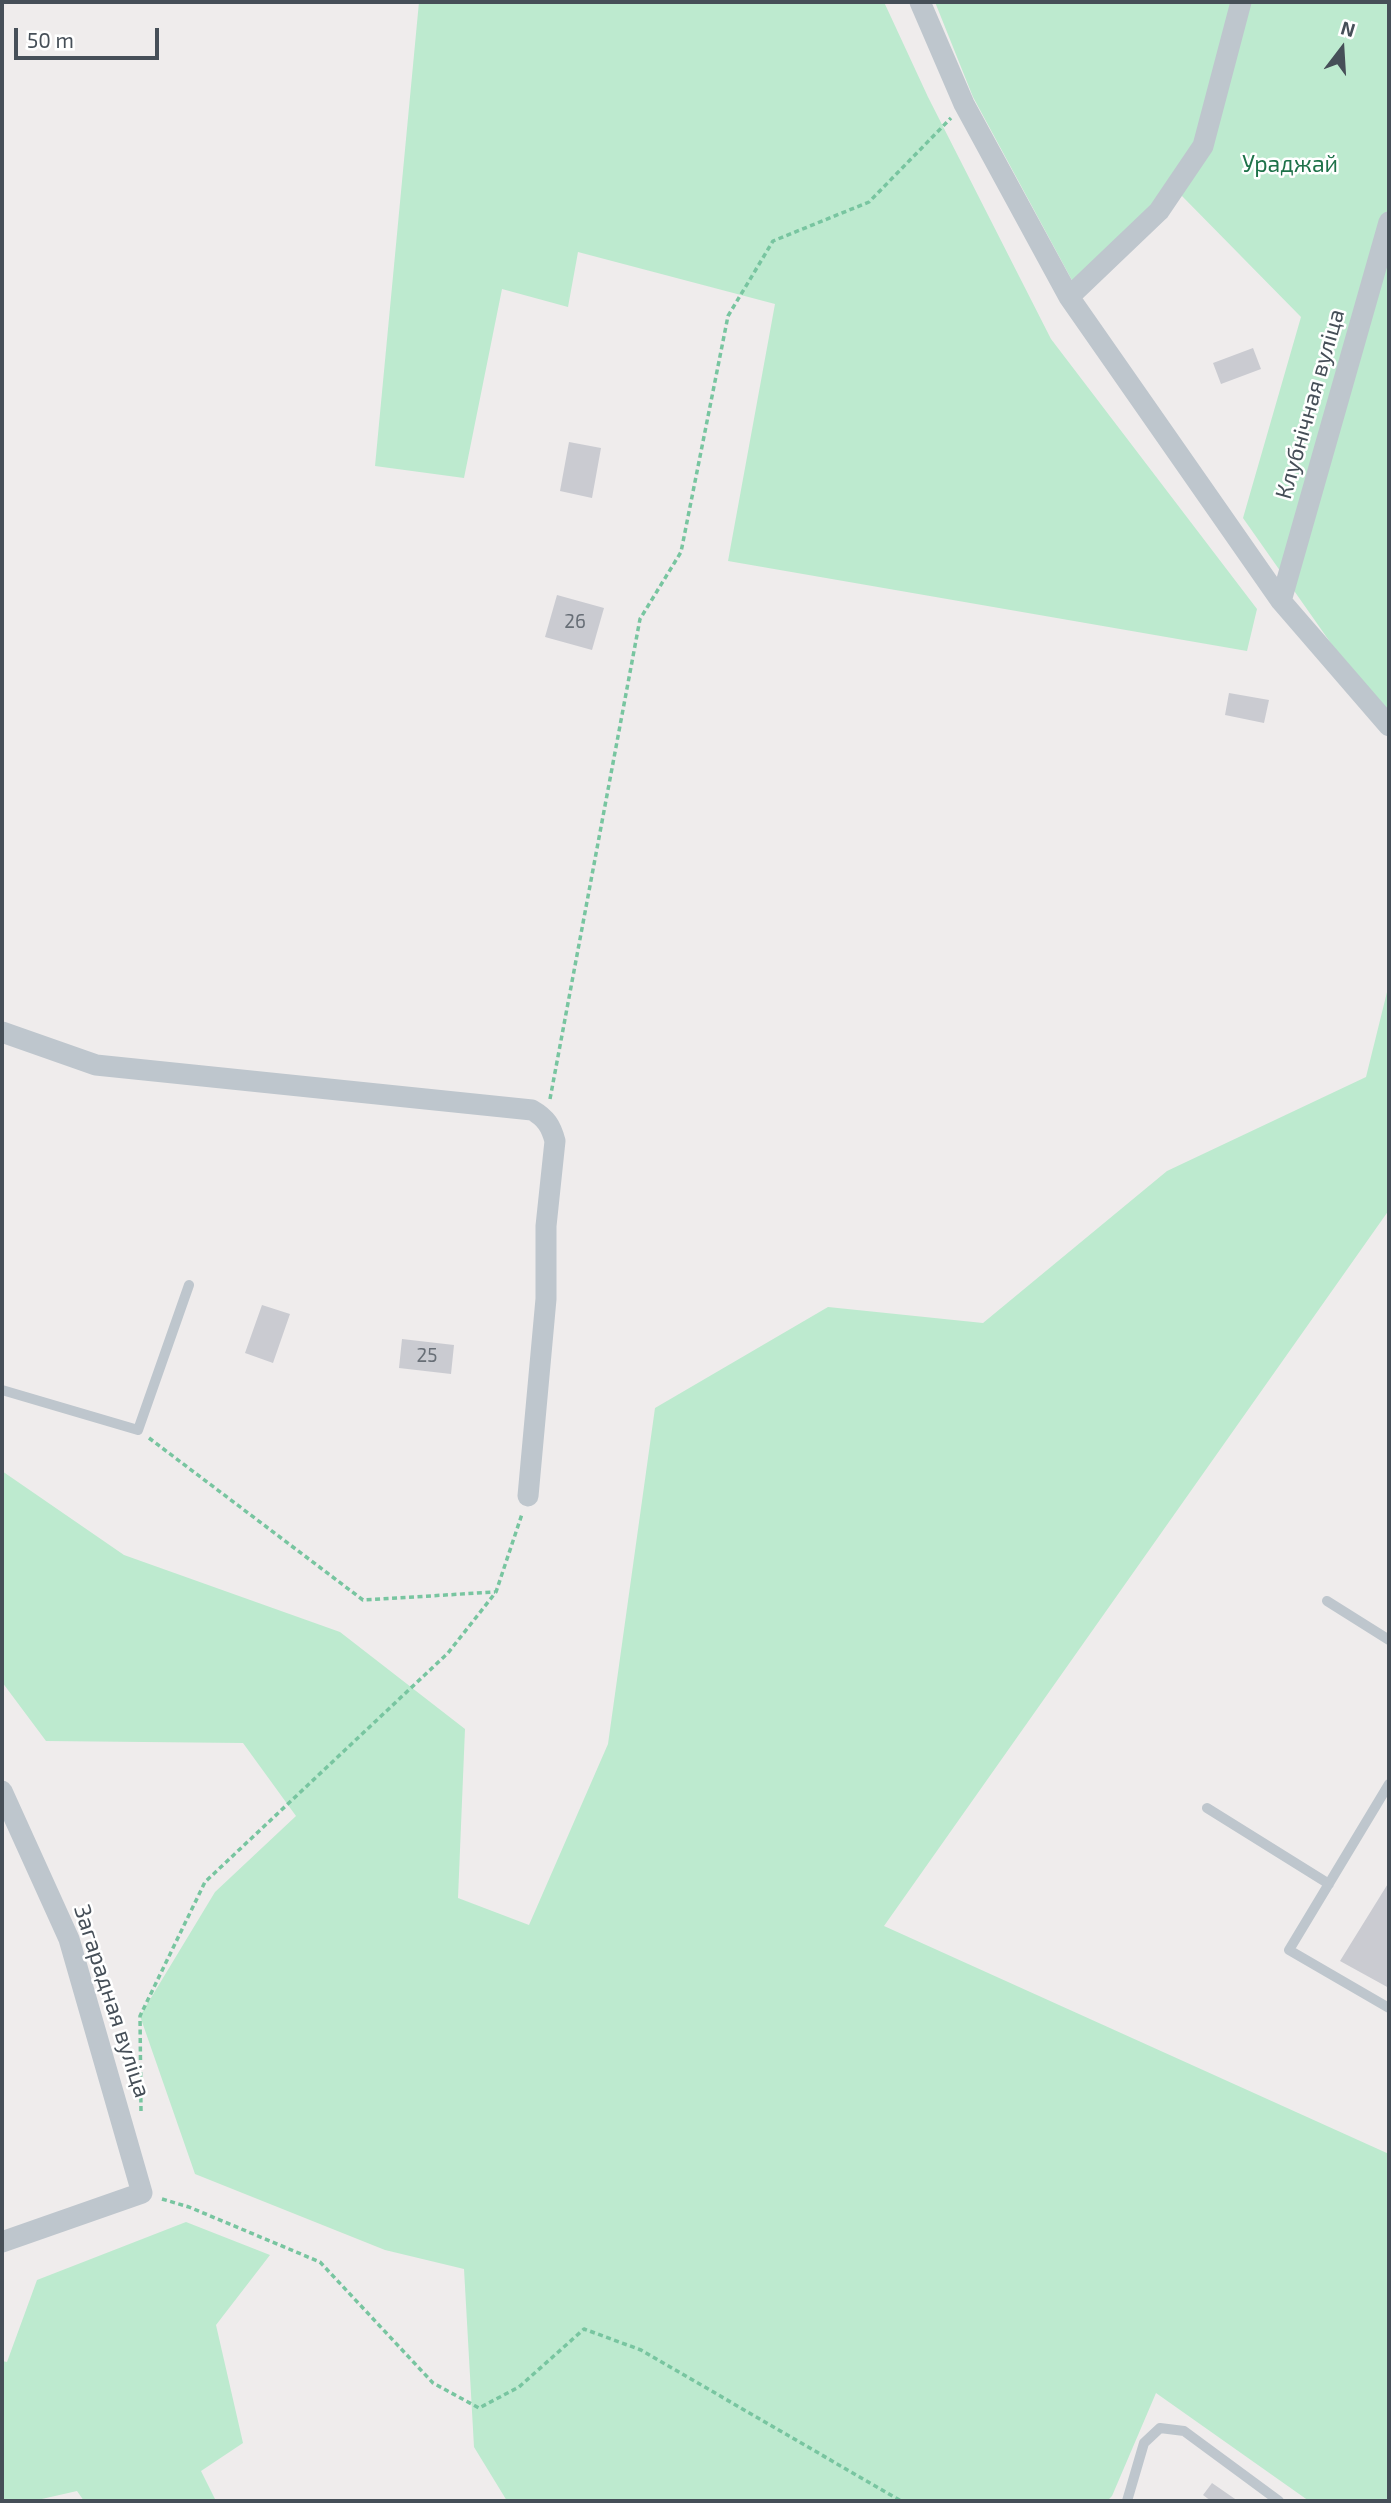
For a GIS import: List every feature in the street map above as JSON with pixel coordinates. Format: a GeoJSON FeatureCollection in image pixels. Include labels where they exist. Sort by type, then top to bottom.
{"type":"FeatureCollection","features":[{"type":"Feature","properties":{"kind":"street"},"geometry":{"type":"LineString","coordinates":[[920,2],[964,104],[1069,297],[1282,601],[1389,726]]}},
{"type":"Feature","properties":{"kind":"street"},"geometry":{"type":"LineString","coordinates":[[1069,297],[1159,211],[1203,146],[1241,2]]}},
{"type":"Feature","properties":{"kind":"street","name":"Клубнічная вуліца"},"geometry":{"type":"LineString","coordinates":[[1282,601],[1389,222]]}},
{"type":"Feature","properties":{"kind":"street"},"geometry":{"type":"LineString","coordinates":[[2,1032],[96,1065],[532,1110],[546,1119],[555,1141],[546,1226],[546,1300],[528,1496]]}},
{"type":"Feature","properties":{"kind":"street","name":"Загарадная вуліца"},"geometry":{"type":"LineString","coordinates":[[2,1791],[69,1939],[142,2193]]}},
{"type":"Feature","properties":{"kind":"street"},"geometry":{"type":"LineString","coordinates":[[2,2242],[142,2193]]}},
{"type":"Feature","properties":{"kind":"lane"},"geometry":{"type":"LineString","coordinates":[[2,1390],[138,1430],[189,1285]]}},
{"type":"Feature","properties":{"kind":"lane"},"geometry":{"type":"LineString","coordinates":[[1327,1601],[1389,1640]]}},
{"type":"Feature","properties":{"kind":"lane"},"geometry":{"type":"LineString","coordinates":[[1389,1784],[1289,1951],[1389,2008]]}},
{"type":"Feature","properties":{"kind":"lane"},"geometry":{"type":"LineString","coordinates":[[1207,1808],[1329,1884]]}},
{"type":"Feature","properties":{"kind":"lane"},"geometry":{"type":"LineString","coordinates":[[1127,2501],[1144,2443],[1160,2428],[1184,2431],[1279,2501]]}},
{"type":"Feature","properties":{"kind":"path"},"geometry":{"type":"LineString","coordinates":[[546,1119],[640,619],[681,552],[728,316],[773,241],[869,202],[964,104]]}},
{"type":"Feature","properties":{"kind":"path"},"geometry":{"type":"LineString","coordinates":[[138,1430],[363,1601],[496,1592]]}},
{"type":"Feature","properties":{"kind":"path"},"geometry":{"type":"LineString","coordinates":[[141,2111],[140,2016],[205,1882],[448,1653],[496,1592],[528,1496]]}},
{"type":"Feature","properties":{"kind":"path"},"geometry":{"type":"LineString","coordinates":[[142,2193],[189,2207],[320,2262],[433,2383],[479,2408],[519,2387],[584,2329],[641,2350],[901,2501]]}},
{"type":"Feature","properties":{"kind":"green space"},"geometry":{"type":"Polygon","coordinates":[[[419,2],[884,2],[928,97],[1051,339],[1257,609],[1247,651],[728,561],[775,304],[578,252],[568,307],[502,289],[464,478],[375,466],[419,2]]]}},
{"type":"Feature","properties":{"kind":"green space","name":"Ураджай"},"geometry":{"type":"Polygon","coordinates":[[[935,2],[1389,2],[1389,726],[1243,518],[1301,317],[1181,195],[1081,297],[973,97],[935,2]]]}},
{"type":"Feature","properties":{"kind":"green space"},"geometry":{"type":"Polygon","coordinates":[[[1389,984],[1389,1210],[884,1926],[1389,2154],[1389,2501],[1309,2501],[1156,2393],[1112,2496],[1107,2501],[507,2501],[474,2447],[464,2269],[385,2250],[195,2174],[140,2016],[215,1892],[296,1816],[243,1743],[46,1741],[2,1682],[2,1471],[124,1555],[340,1632],[465,1729],[458,1898],[529,1925],[608,1744],[655,1408],[828,1307],[983,1323],[1167,1171],[1366,1077],[1389,984]]]}},
{"type":"Feature","properties":{"kind":"green space"},"geometry":{"type":"Polygon","coordinates":[[[186,2222],[270,2255],[216,2325],[243,2443],[201,2471],[216,2501],[84,2501],[77,2491],[33,2501],[2,2501],[2,2361],[7,2362],[37,2280],[186,2222]]]}},
{"type":"Feature","properties":{"kind":"building"},"geometry":{"type":"Polygon","coordinates":[[[1253,348],[1261,369],[1221,384],[1213,363],[1253,348]]]}},
{"type":"Feature","properties":{"kind":"building"},"geometry":{"type":"Polygon","coordinates":[[[569,442],[601,448],[592,498],[560,491],[569,442]]]}},
{"type":"Feature","properties":{"kind":"building"},"geometry":{"type":"Polygon","coordinates":[[[557,595],[604,608],[592,650],[545,637],[557,595]]]}},
{"type":"Feature","properties":{"kind":"building"},"geometry":{"type":"Polygon","coordinates":[[[1229,693],[1269,700],[1264,723],[1225,715],[1229,693]]]}},
{"type":"Feature","properties":{"kind":"building"},"geometry":{"type":"Polygon","coordinates":[[[262,1305],[290,1314],[273,1363],[245,1353],[262,1305]]]}},
{"type":"Feature","properties":{"kind":"building"},"geometry":{"type":"Polygon","coordinates":[[[402,1339],[454,1345],[451,1374],[399,1368],[402,1339]]]}},
{"type":"Feature","properties":{"kind":"building"},"geometry":{"type":"Polygon","coordinates":[[[1389,1882],[1389,1988],[1340,1961],[1389,1882]]]}},
{"type":"Feature","properties":{"kind":"building"},"geometry":{"type":"Polygon","coordinates":[[[1212,2483],[1238,2501],[1211,2501],[1203,2495],[1212,2483]]]}}]}
